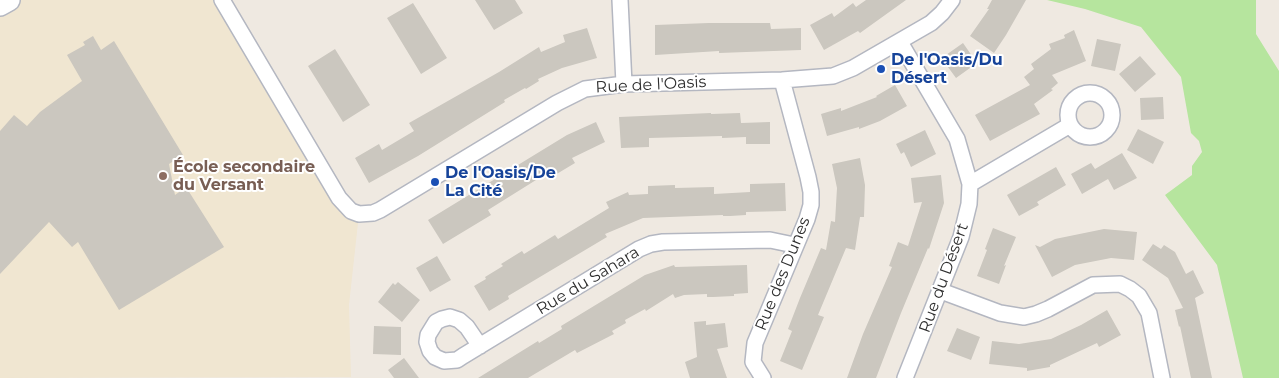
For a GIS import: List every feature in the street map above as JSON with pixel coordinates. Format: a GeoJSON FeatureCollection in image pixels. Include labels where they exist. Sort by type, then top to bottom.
{"type":"FeatureCollection","features":[{"type":"Feature","properties":{"kind":"main road"},"geometry":{"type":"LineString","coordinates":[[0,6],[9,0]]}},
{"type":"Feature","properties":{"kind":"street","name":"Rue de l'Oasis"},"geometry":{"type":"LineString","coordinates":[[222,0],[339,198],[351,211],[359,214],[373,213],[380,210],[573,94],[599,86],[624,84],[823,78],[844,73],[900,42],[936,19],[952,0]]}},
{"type":"Feature","properties":{"kind":"street"},"geometry":{"type":"LineString","coordinates":[[620,0],[624,84]]}},
{"type":"Feature","properties":{"kind":"street","name":"Rue du Désert"},"geometry":{"type":"LineString","coordinates":[[900,42],[953,131],[964,158],[970,184],[965,225],[906,378]]}},
{"type":"Feature","properties":{"kind":"street","name":"Rue des Dunes"},"geometry":{"type":"LineString","coordinates":[[763,378],[753,362],[755,343],[794,246],[807,219],[811,205],[811,192],[782,80]]}},
{"type":"Feature","properties":{"kind":"street"},"geometry":{"type":"LineString","coordinates":[[970,184],[1070,125]]}},
{"type":"Feature","properties":{"kind":"street","name":"Rue du Sahara"},"geometry":{"type":"LineString","coordinates":[[480,346],[639,249],[651,244],[663,242],[770,240],[794,246]]}},
{"type":"Feature","properties":{"kind":"street"},"geometry":{"type":"LineString","coordinates":[[941,291],[1000,313],[1024,316],[1048,309],[1093,286],[1120,284],[1139,296],[1149,313],[1162,378]]}},
{"type":"Feature","properties":{"kind":"shaded area","name":"École secondaire du Versant"},"geometry":{"type":"Polygon","coordinates":[[[9,0],[222,0],[339,198],[359,214],[349,305],[351,377],[0,378],[0,5],[9,0]]]}},
{"type":"Feature","properties":{"kind":"green space"},"geometry":{"type":"Polygon","coordinates":[[[1047,0],[1256,0],[1256,34],[1279,71],[1279,378],[1243,378],[1217,265],[1165,195],[1192,175],[1192,166],[1202,152],[1199,141],[1191,133],[1181,77],[1141,27],[1085,9],[1047,0]]]}},
{"type":"Feature","properties":{"kind":"building"},"geometry":{"type":"Polygon","coordinates":[[[475,0],[515,0],[523,13],[494,30],[475,0]]]}},
{"type":"Feature","properties":{"kind":"building"},"geometry":{"type":"Polygon","coordinates":[[[866,0],[906,0],[860,33],[858,31],[824,50],[810,25],[832,13],[834,17],[853,3],[856,7],[866,0]]]}},
{"type":"Feature","properties":{"kind":"building"},"geometry":{"type":"Polygon","coordinates":[[[992,0],[1026,0],[994,53],[970,36],[989,9],[987,9],[992,0]]]}},
{"type":"Feature","properties":{"kind":"building"},"geometry":{"type":"Polygon","coordinates":[[[413,3],[447,58],[421,74],[387,18],[413,3]]]}},
{"type":"Feature","properties":{"kind":"building"},"geometry":{"type":"Polygon","coordinates":[[[770,23],[771,29],[801,28],[801,50],[719,53],[719,51],[655,55],[655,25],[770,23]]]}},
{"type":"Feature","properties":{"kind":"building"},"geometry":{"type":"Polygon","coordinates":[[[587,28],[597,58],[562,68],[538,79],[539,81],[504,100],[505,102],[418,156],[369,183],[355,158],[379,144],[382,150],[414,131],[409,123],[539,47],[541,52],[565,42],[563,35],[587,28]]]}},
{"type":"Feature","properties":{"kind":"building"},"geometry":{"type":"Polygon","coordinates":[[[1074,30],[1086,61],[1052,75],[1058,83],[1051,89],[1053,90],[1034,104],[1040,114],[990,141],[975,115],[1030,85],[1024,77],[1034,69],[1031,64],[1051,49],[1049,44],[1065,38],[1064,35],[1074,30]]]}},
{"type":"Feature","properties":{"kind":"building"},"geometry":{"type":"Polygon","coordinates":[[[93,36],[101,50],[114,41],[183,155],[169,164],[175,195],[186,187],[224,247],[119,310],[78,242],[72,247],[49,222],[0,274],[0,131],[14,115],[27,126],[40,112],[82,81],[67,55],[85,45],[83,42],[93,36]]]}},
{"type":"Feature","properties":{"kind":"building"},"geometry":{"type":"Polygon","coordinates":[[[1097,39],[1121,44],[1115,71],[1091,66],[1097,39]]]}},
{"type":"Feature","properties":{"kind":"building"},"geometry":{"type":"Polygon","coordinates":[[[963,43],[977,63],[956,78],[945,63],[946,55],[963,43]]]}},
{"type":"Feature","properties":{"kind":"building"},"geometry":{"type":"Polygon","coordinates":[[[335,49],[370,105],[343,122],[308,66],[335,49]]]}},
{"type":"Feature","properties":{"kind":"building"},"geometry":{"type":"Polygon","coordinates":[[[1140,56],[1156,74],[1135,92],[1119,74],[1140,56]]]}},
{"type":"Feature","properties":{"kind":"building"},"geometry":{"type":"Polygon","coordinates":[[[895,85],[907,106],[880,121],[859,129],[859,127],[827,136],[821,114],[841,108],[841,111],[877,97],[895,85]]]}},
{"type":"Feature","properties":{"kind":"building"},"geometry":{"type":"Polygon","coordinates":[[[1163,97],[1164,119],[1141,120],[1140,98],[1163,97]]]}},
{"type":"Feature","properties":{"kind":"building"},"geometry":{"type":"Polygon","coordinates":[[[740,113],[741,123],[770,122],[770,144],[746,144],[746,137],[722,138],[722,136],[649,138],[649,147],[621,148],[619,117],[740,113]]]}},
{"type":"Feature","properties":{"kind":"building"},"geometry":{"type":"Polygon","coordinates":[[[596,122],[605,142],[572,158],[575,163],[555,175],[552,170],[488,210],[491,215],[443,244],[428,220],[567,135],[596,122]]]}},
{"type":"Feature","properties":{"kind":"building"},"geometry":{"type":"Polygon","coordinates":[[[1138,129],[1164,142],[1153,164],[1127,150],[1138,129]]]}},
{"type":"Feature","properties":{"kind":"building"},"geometry":{"type":"Polygon","coordinates":[[[925,130],[936,154],[911,167],[904,152],[901,154],[896,144],[925,130]]]}},
{"type":"Feature","properties":{"kind":"building"},"geometry":{"type":"Polygon","coordinates":[[[1122,153],[1137,178],[1114,190],[1108,179],[1082,194],[1071,174],[1091,163],[1095,169],[1122,153]]]}},
{"type":"Feature","properties":{"kind":"building"},"geometry":{"type":"Polygon","coordinates":[[[860,158],[865,185],[864,217],[860,217],[855,250],[846,248],[818,315],[824,317],[802,370],[780,361],[792,331],[788,329],[800,298],[821,248],[826,250],[831,221],[835,222],[837,188],[832,164],[860,158]]]}},
{"type":"Feature","properties":{"kind":"building"},"geometry":{"type":"Polygon","coordinates":[[[1056,167],[1066,185],[1037,202],[1039,205],[1019,216],[1007,195],[1056,167]]]}},
{"type":"Feature","properties":{"kind":"building"},"geometry":{"type":"Polygon","coordinates":[[[941,175],[944,203],[929,249],[901,313],[876,378],[847,378],[863,334],[892,267],[889,266],[898,242],[908,246],[922,202],[914,203],[911,178],[941,175]]]}},
{"type":"Feature","properties":{"kind":"building"},"geometry":{"type":"Polygon","coordinates":[[[785,183],[786,211],[746,212],[746,215],[730,216],[643,218],[605,234],[607,237],[508,296],[509,299],[489,311],[474,286],[503,266],[501,264],[522,251],[524,254],[555,235],[558,239],[609,208],[606,202],[628,192],[629,195],[648,194],[648,186],[675,185],[675,188],[714,187],[714,194],[750,192],[750,184],[785,183]]]}},
{"type":"Feature","properties":{"kind":"building"},"geometry":{"type":"Polygon","coordinates":[[[993,228],[1016,237],[999,284],[977,276],[993,228]]]}},
{"type":"Feature","properties":{"kind":"building"},"geometry":{"type":"Polygon","coordinates":[[[1104,229],[1137,232],[1134,260],[1111,258],[1075,265],[1052,277],[1035,245],[1040,247],[1055,239],[1104,229]]]}},
{"type":"Feature","properties":{"kind":"building"},"geometry":{"type":"Polygon","coordinates":[[[1153,244],[1161,249],[1164,245],[1175,252],[1186,274],[1193,270],[1204,293],[1195,298],[1212,378],[1191,378],[1175,310],[1183,308],[1168,278],[1142,260],[1153,244]]]}},
{"type":"Feature","properties":{"kind":"building"},"geometry":{"type":"Polygon","coordinates":[[[437,256],[451,280],[430,292],[416,268],[437,256]]]}},
{"type":"Feature","properties":{"kind":"building"},"geometry":{"type":"Polygon","coordinates":[[[674,265],[675,267],[747,265],[748,293],[713,297],[707,297],[707,294],[684,295],[675,298],[673,294],[646,311],[645,309],[625,320],[626,323],[612,331],[614,334],[577,353],[575,350],[528,378],[478,378],[538,341],[539,343],[562,329],[561,326],[645,275],[674,265]]]}},
{"type":"Feature","properties":{"kind":"building"},"geometry":{"type":"Polygon","coordinates":[[[398,282],[420,300],[402,322],[378,302],[393,283],[395,285],[398,282]]]}},
{"type":"Feature","properties":{"kind":"building"},"geometry":{"type":"Polygon","coordinates":[[[1107,310],[1121,335],[1099,347],[1097,343],[1050,365],[1050,367],[1027,371],[1027,368],[989,364],[992,341],[1019,344],[1051,339],[1107,310]]]}},
{"type":"Feature","properties":{"kind":"building"},"geometry":{"type":"Polygon","coordinates":[[[706,321],[706,325],[725,323],[728,347],[717,349],[727,378],[690,378],[685,362],[697,357],[694,322],[706,321]]]}},
{"type":"Feature","properties":{"kind":"building"},"geometry":{"type":"Polygon","coordinates":[[[374,326],[401,327],[401,355],[373,354],[374,326]]]}},
{"type":"Feature","properties":{"kind":"building"},"geometry":{"type":"Polygon","coordinates":[[[957,328],[980,337],[971,360],[947,351],[957,328]]]}},
{"type":"Feature","properties":{"kind":"building"},"geometry":{"type":"Polygon","coordinates":[[[404,358],[419,378],[394,378],[388,370],[404,358]]]}},
{"type":"Feature","properties":{"kind":"place","name":"De l'Oasis/Du Désert"},"geometry":{"type":"Point","coordinates":[881,69]}},
{"type":"Feature","properties":{"kind":"place","name":"École secondaire du Versant"},"geometry":{"type":"Point","coordinates":[163,176]}},
{"type":"Feature","properties":{"kind":"place","name":"De l'Oasis/De La Cité"},"geometry":{"type":"Point","coordinates":[435,182]}}]}
